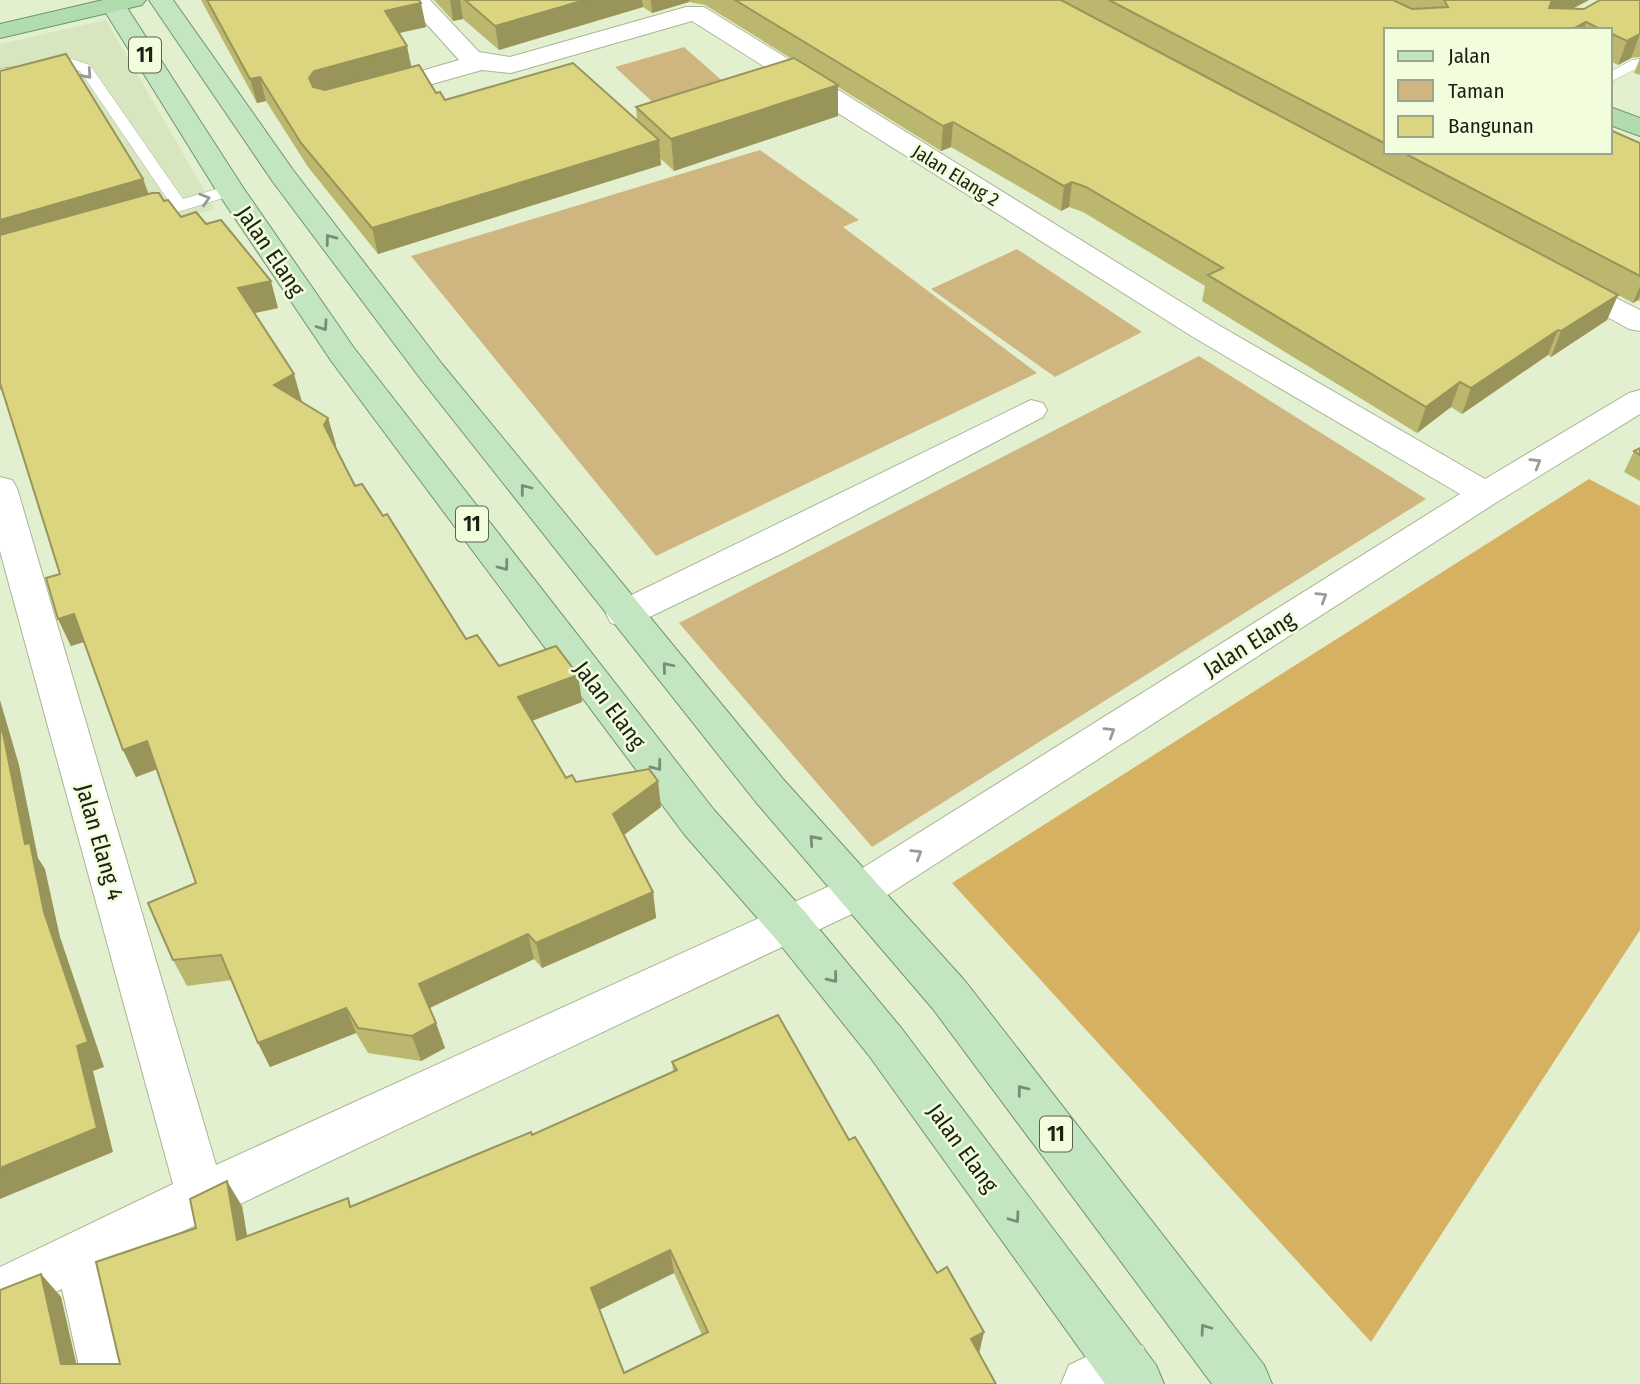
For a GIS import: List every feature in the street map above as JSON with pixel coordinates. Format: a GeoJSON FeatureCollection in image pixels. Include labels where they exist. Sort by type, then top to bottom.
{"type":"FeatureCollection","features":[{"type":"Feature","properties":{"kind":"highway","name":"11"},"geometry":{"type":"LineString","coordinates":[[0,31],[123,2]]}},
{"type":"Feature","properties":{"kind":"highway"},"geometry":{"type":"LineString","coordinates":[[1612,116],[1640,128]]}},
{"type":"Feature","properties":{"kind":"main road","name":"11"},"geometry":{"type":"LineString","coordinates":[[161,0],[283,176],[431,371],[624,614],[769,790],[949,995],[1245,1384]]}},
{"type":"Feature","properties":{"kind":"main road","name":"Jalan Elang"},"geometry":{"type":"LineString","coordinates":[[123,2],[230,190],[377,400],[699,822],[790,925],[886,1043],[1116,1378]]}},
{"type":"Feature","properties":{"kind":"street"},"geometry":{"type":"LineString","coordinates":[[417,0],[470,57],[481,62]]}},
{"type":"Feature","properties":{"kind":"street","name":"Jalan Elang 2"},"geometry":{"type":"LineString","coordinates":[[355,97],[481,62],[511,65],[702,6],[1204,330],[1485,494]]}},
{"type":"Feature","properties":{"kind":"street"},"geometry":{"type":"LineString","coordinates":[[1542,269],[1640,322]]}},
{"type":"Feature","properties":{"kind":"street","name":"Jalan Elang"},"geometry":{"type":"LineString","coordinates":[[0,1293],[201,1196],[860,891],[1485,494],[1637,405]]}},
{"type":"Feature","properties":{"kind":"street"},"geometry":{"type":"LineString","coordinates":[[624,614],[770,544],[1031,410]]}},
{"type":"Feature","properties":{"kind":"street","name":"Jalan Elang 4"},"geometry":{"type":"LineString","coordinates":[[0,488],[201,1196]]}},
{"type":"Feature","properties":{"kind":"street"},"geometry":{"type":"LineString","coordinates":[[79,1255],[110,1384]]}},
{"type":"Feature","properties":{"kind":"lane"},"geometry":{"type":"LineString","coordinates":[[0,74],[72,63],[85,68],[180,206]]}},
{"type":"Feature","properties":{"kind":"lane"},"geometry":{"type":"LineString","coordinates":[[1612,77],[1637,63]]}},
{"type":"Feature","properties":{"kind":"lane"},"geometry":{"type":"LineString","coordinates":[[154,214],[230,190]]}},
{"type":"Feature","properties":{"kind":"shaded area"},"geometry":{"type":"Polygon","coordinates":[[[106,20],[215,209],[0,267],[0,44],[106,20]]]}},
{"type":"Feature","properties":{"kind":"shaded area"},"geometry":{"type":"Polygon","coordinates":[[[1589,479],[1640,506],[1640,930],[1371,1342],[952,883],[1589,479]]]}},
{"type":"Feature","properties":{"kind":"green space"},"geometry":{"type":"Polygon","coordinates":[[[684,47],[744,100],[674,122],[615,67],[684,47]]]}},
{"type":"Feature","properties":{"kind":"green space"},"geometry":{"type":"Polygon","coordinates":[[[760,150],[859,220],[843,227],[1037,373],[656,556],[411,256],[760,150]]]}},
{"type":"Feature","properties":{"kind":"green space"},"geometry":{"type":"Polygon","coordinates":[[[1017,249],[1142,332],[1055,377],[931,289],[1017,249]]]}},
{"type":"Feature","properties":{"kind":"green space"},"geometry":{"type":"Polygon","coordinates":[[[1199,356],[1426,499],[872,847],[679,623],[1199,356]]]}},
{"type":"Feature","properties":{"kind":"building"},"geometry":{"type":"Polygon","coordinates":[[[207,0],[419,0],[421,3],[385,11],[407,46],[314,71],[309,78],[313,87],[325,90],[419,65],[436,93],[440,92],[445,100],[573,63],[659,140],[372,228],[301,143],[260,77],[250,79],[207,0]]]}},
{"type":"Feature","properties":{"kind":"building"},"geometry":{"type":"Polygon","coordinates":[[[465,0],[585,0],[495,26],[465,0]]]}},
{"type":"Feature","properties":{"kind":"building"},"geometry":{"type":"Polygon","coordinates":[[[735,0],[1061,0],[1618,295],[1561,331],[1558,330],[1471,388],[1460,382],[1426,407],[1208,275],[1223,268],[1086,187],[1072,182],[1064,186],[953,122],[943,126],[735,0]]]}},
{"type":"Feature","properties":{"kind":"building"},"geometry":{"type":"Polygon","coordinates":[[[1109,0],[1393,0],[1412,9],[1448,7],[1444,0],[1552,0],[1549,8],[1584,9],[1600,0],[1640,0],[1640,34],[1627,41],[1612,34],[1612,28],[1598,28],[1586,22],[1575,28],[1384,28],[1384,143],[1109,0]]]}},
{"type":"Feature","properties":{"kind":"building"},"geometry":{"type":"Polygon","coordinates":[[[66,54],[143,179],[0,220],[0,71],[66,54]]]}},
{"type":"Feature","properties":{"kind":"building"},"geometry":{"type":"Polygon","coordinates":[[[794,58],[838,85],[671,139],[636,107],[794,58]]]}},
{"type":"Feature","properties":{"kind":"building"},"geometry":{"type":"Polygon","coordinates":[[[1612,131],[1640,143],[1640,276],[1406,154],[1612,154],[1612,131]]]}},
{"type":"Feature","properties":{"kind":"building"},"geometry":{"type":"Polygon","coordinates":[[[159,193],[164,201],[168,200],[181,217],[196,212],[206,224],[221,220],[271,281],[238,288],[294,374],[274,385],[328,418],[324,425],[355,486],[362,484],[383,516],[387,514],[466,639],[477,635],[499,666],[556,646],[578,675],[518,697],[566,778],[572,775],[576,782],[649,769],[658,781],[613,814],[653,892],[536,943],[528,934],[419,984],[436,1023],[412,1036],[358,1028],[346,1008],[258,1043],[221,955],[173,960],[148,903],[196,883],[147,741],[123,750],[74,614],[58,619],[46,578],[60,574],[0,383],[0,235],[159,193]]]}},
{"type":"Feature","properties":{"kind":"building"},"geometry":{"type":"Polygon","coordinates":[[[0,724],[25,844],[30,843],[44,912],[88,1042],[77,1046],[97,1128],[0,1168],[0,724]]]}},
{"type":"Feature","properties":{"kind":"building"},"geometry":{"type":"Polygon","coordinates":[[[778,1015],[849,1140],[855,1137],[937,1273],[947,1267],[984,1332],[971,1339],[996,1384],[0,1384],[0,1290],[41,1274],[61,1364],[120,1364],[96,1262],[196,1228],[190,1199],[227,1181],[237,1240],[348,1198],[350,1207],[531,1132],[532,1135],[677,1070],[672,1062],[778,1015]],[[670,1250],[591,1288],[624,1373],[708,1332],[670,1250]]]}}]}
